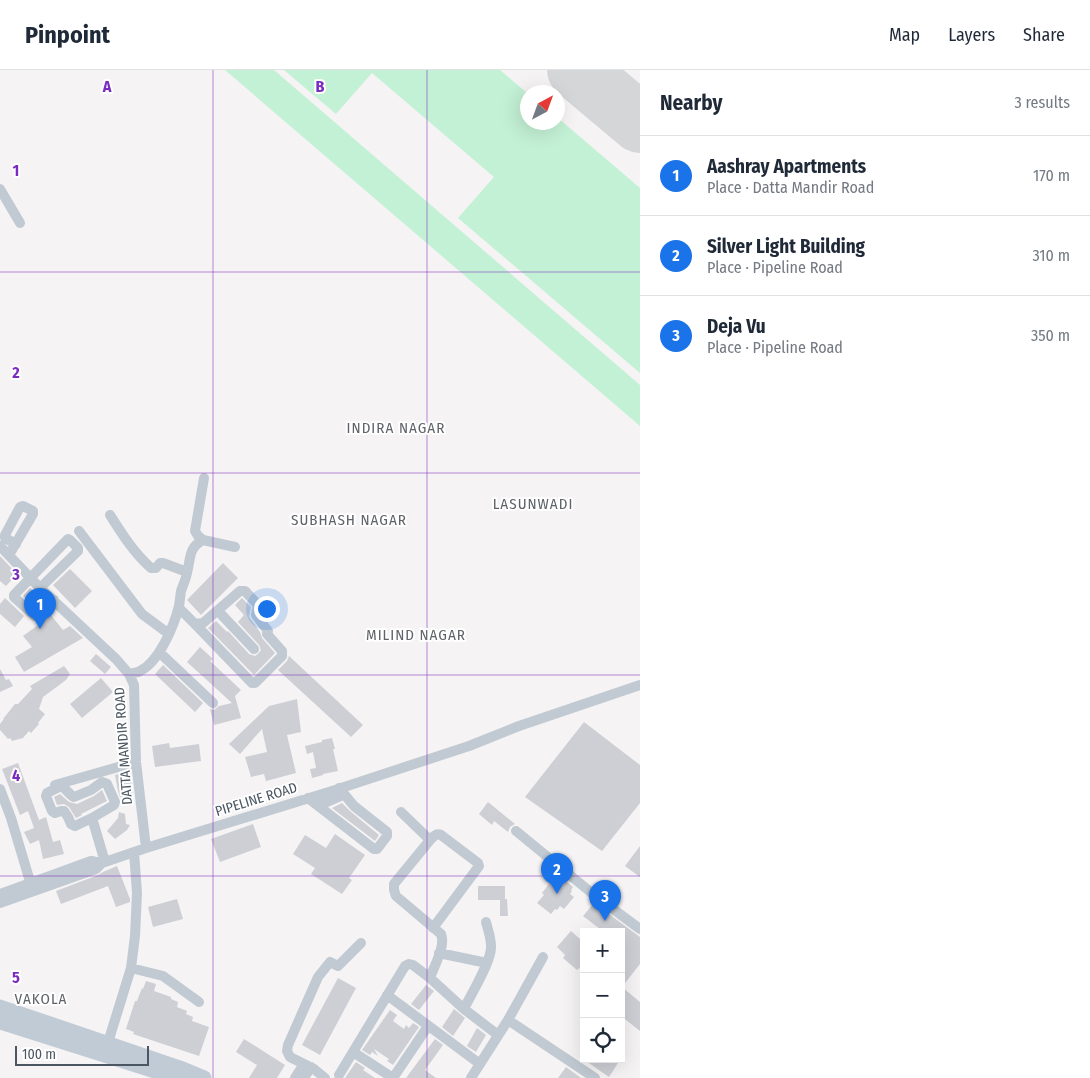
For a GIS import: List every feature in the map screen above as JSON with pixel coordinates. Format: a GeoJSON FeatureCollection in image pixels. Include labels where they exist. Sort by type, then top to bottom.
{"type":"FeatureCollection","features":[{"type":"Feature","properties":{"kind":"main road"},"geometry":{"type":"LineString","coordinates":[[0,1008],[177,1078]]}},
{"type":"Feature","properties":{"kind":"main road"},"geometry":{"type":"LineString","coordinates":[[0,1022],[180,1068],[204,1078]]}},
{"type":"Feature","properties":{"kind":"street"},"geometry":{"type":"LineString","coordinates":[[0,189],[20,223]]}},
{"type":"Feature","properties":{"kind":"street"},"geometry":{"type":"LineString","coordinates":[[204,478],[195,531],[203,540],[235,547]]}},
{"type":"Feature","properties":{"kind":"street"},"geometry":{"type":"LineString","coordinates":[[110,515],[123,538],[151,568],[156,568],[163,563],[187,572]]}},
{"type":"Feature","properties":{"kind":"street"},"geometry":{"type":"LineString","coordinates":[[79,531],[142,614],[169,634]]}},
{"type":"Feature","properties":{"kind":"street"},"geometry":{"type":"LineString","coordinates":[[43,585],[78,551],[78,548],[70,540],[68,539],[14,595],[35,616],[40,615],[54,600]]}},
{"type":"Feature","properties":{"kind":"street"},"geometry":{"type":"LineString","coordinates":[[129,674],[140,672],[149,665],[169,634],[178,608],[193,548],[203,540]]}},
{"type":"Feature","properties":{"kind":"street"},"geometry":{"type":"LineString","coordinates":[[9,556],[16,544]]}},
{"type":"Feature","properties":{"kind":"street","name":"DATTA MANDIR ROAD"},"geometry":{"type":"LineString","coordinates":[[0,546],[9,556],[33,575],[54,600],[116,659],[129,674],[134,685],[136,762],[146,848]]}},
{"type":"Feature","properties":{"kind":"street"},"geometry":{"type":"LineString","coordinates":[[178,608],[252,683],[255,683],[282,656],[282,652],[256,615],[258,605],[245,590],[240,590],[203,624],[195,624]]}},
{"type":"Feature","properties":{"kind":"street"},"geometry":{"type":"LineString","coordinates":[[218,611],[254,649]]}},
{"type":"Feature","properties":{"kind":"street"},"geometry":{"type":"LineString","coordinates":[[159,652],[213,703]]}},
{"type":"Feature","properties":{"kind":"street","name":"PIPELINE ROAD"},"geometry":{"type":"LineString","coordinates":[[0,903],[91,861],[104,862],[308,798],[338,793],[418,762],[469,746],[526,724],[640,685]]}},
{"type":"Feature","properties":{"kind":"street"},"geometry":{"type":"LineString","coordinates":[[44,788],[136,762]]}},
{"type":"Feature","properties":{"kind":"street"},"geometry":{"type":"LineString","coordinates":[[104,782],[115,802],[114,805],[92,818],[75,826],[71,824],[64,811],[61,810],[55,813],[52,811],[46,796],[47,793],[61,786],[74,797],[104,782]]}},
{"type":"Feature","properties":{"kind":"street"},"geometry":{"type":"LineString","coordinates":[[0,789],[11,818],[32,888]]}},
{"type":"Feature","properties":{"kind":"street"},"geometry":{"type":"LineString","coordinates":[[308,798],[318,806],[374,849],[377,849],[387,836],[388,832],[338,793],[318,806]]}},
{"type":"Feature","properties":{"kind":"street"},"geometry":{"type":"LineString","coordinates":[[401,812],[430,840]]}},
{"type":"Feature","properties":{"kind":"street"},"geometry":{"type":"LineString","coordinates":[[92,818],[104,862]]}},
{"type":"Feature","properties":{"kind":"street"},"geometry":{"type":"LineString","coordinates":[[516,831],[593,894],[640,929]]}},
{"type":"Feature","properties":{"kind":"street"},"geometry":{"type":"LineString","coordinates":[[430,978],[443,945],[443,938],[441,934],[433,928],[396,896],[394,884],[430,840],[438,834],[478,863],[479,866],[433,928]]}},
{"type":"Feature","properties":{"kind":"street"},"geometry":{"type":"LineString","coordinates":[[106,1049],[131,968],[137,892],[134,852]]}},
{"type":"Feature","properties":{"kind":"street","name":"PIPELINE ROAD"},"geometry":{"type":"LineString","coordinates":[[0,894],[32,888]]}},
{"type":"Feature","properties":{"kind":"street"},"geometry":{"type":"LineString","coordinates":[[464,1009],[491,952],[486,922]]}},
{"type":"Feature","properties":{"kind":"street"},"geometry":{"type":"LineString","coordinates":[[325,1078],[308,1066],[290,1057],[287,1051],[288,1045],[318,977],[330,962],[338,966],[361,943]]}},
{"type":"Feature","properties":{"kind":"street"},"geometry":{"type":"LineString","coordinates":[[439,954],[487,963]]}},
{"type":"Feature","properties":{"kind":"street"},"geometry":{"type":"LineString","coordinates":[[471,1078],[508,1020],[543,957]]}},
{"type":"Feature","properties":{"kind":"street"},"geometry":{"type":"LineString","coordinates":[[339,1074],[403,969],[409,964],[430,978],[464,1009],[498,1035]]}},
{"type":"Feature","properties":{"kind":"street"},"geometry":{"type":"LineString","coordinates":[[131,968],[163,976],[199,1002]]}},
{"type":"Feature","properties":{"kind":"street"},"geometry":{"type":"LineString","coordinates":[[387,995],[480,1064]]}},
{"type":"Feature","properties":{"kind":"street"},"geometry":{"type":"LineString","coordinates":[[508,1020],[595,1078]]}},
{"type":"Feature","properties":{"kind":"street"},"geometry":{"type":"LineString","coordinates":[[353,1052],[393,1078],[428,1026]]}},
{"type":"Feature","properties":{"kind":"street"},"geometry":{"type":"LineString","coordinates":[[295,1078],[308,1066]]}},
{"type":"Feature","properties":{"kind":"street"},"geometry":{"type":"LineString","coordinates":[[304,1078],[308,1066]]}},
{"type":"Feature","properties":{"kind":"green space"},"geometry":{"type":"Polygon","coordinates":[[[225,70],[274,70],[640,385],[640,426],[225,70]]]}},
{"type":"Feature","properties":{"kind":"green space"},"geometry":{"type":"Polygon","coordinates":[[[284,70],[500,70],[520,87],[520,130],[565,130],[565,124],[640,188],[640,373],[458,218],[494,177],[372,73],[336,114],[284,70]]]}},
{"type":"Feature","properties":{"kind":"building"},"geometry":{"type":"Polygon","coordinates":[[[0,556],[17,574],[6,586],[0,581],[0,556]]]}},
{"type":"Feature","properties":{"kind":"building"},"geometry":{"type":"Polygon","coordinates":[[[223,563],[238,578],[201,615],[187,600],[223,563]]]}},
{"type":"Feature","properties":{"kind":"building"},"geometry":{"type":"Polygon","coordinates":[[[70,569],[92,591],[75,608],[53,585],[70,569]]]}},
{"type":"Feature","properties":{"kind":"building"},"geometry":{"type":"Polygon","coordinates":[[[30,588],[44,601],[37,608],[23,596],[30,588]]]}},
{"type":"Feature","properties":{"kind":"building"},"geometry":{"type":"Polygon","coordinates":[[[5,598],[24,616],[15,627],[0,614],[0,604],[5,598]]]}},
{"type":"Feature","properties":{"kind":"building"},"geometry":{"type":"Polygon","coordinates":[[[242,598],[251,607],[249,617],[262,638],[275,653],[254,675],[208,628],[216,621],[249,654],[255,656],[258,654],[261,650],[259,645],[238,622],[244,615],[235,605],[242,598]]]}},
{"type":"Feature","properties":{"kind":"building"},"geometry":{"type":"Polygon","coordinates":[[[50,614],[63,630],[70,626],[83,638],[24,672],[15,657],[32,647],[23,636],[50,614]]]}},
{"type":"Feature","properties":{"kind":"building"},"geometry":{"type":"Polygon","coordinates":[[[200,647],[213,659],[210,661],[241,690],[235,696],[241,718],[214,725],[210,709],[214,710],[219,706],[232,703],[187,662],[200,647]]]}},
{"type":"Feature","properties":{"kind":"building"},"geometry":{"type":"Polygon","coordinates":[[[96,654],[111,667],[105,674],[90,661],[96,654]]]}},
{"type":"Feature","properties":{"kind":"building"},"geometry":{"type":"Polygon","coordinates":[[[289,656],[363,725],[351,737],[278,670],[287,661],[289,656]]]}},
{"type":"Feature","properties":{"kind":"building"},"geometry":{"type":"Polygon","coordinates":[[[163,665],[203,703],[195,712],[155,674],[163,665]]]}},
{"type":"Feature","properties":{"kind":"building"},"geometry":{"type":"Polygon","coordinates":[[[64,666],[70,674],[66,680],[43,697],[39,709],[45,714],[39,724],[31,733],[29,731],[23,738],[12,741],[10,738],[8,739],[0,730],[0,724],[3,719],[15,704],[18,704],[32,689],[30,686],[64,666]]]}},
{"type":"Feature","properties":{"kind":"building"},"geometry":{"type":"Polygon","coordinates":[[[0,669],[6,680],[9,679],[13,686],[0,692],[0,669]]]}},
{"type":"Feature","properties":{"kind":"building"},"geometry":{"type":"Polygon","coordinates":[[[101,678],[113,692],[82,718],[70,704],[101,678]]]}},
{"type":"Feature","properties":{"kind":"building"},"geometry":{"type":"Polygon","coordinates":[[[297,699],[301,732],[287,735],[296,773],[266,781],[264,774],[251,777],[245,757],[267,752],[262,729],[240,754],[229,744],[269,706],[297,699]]]}},
{"type":"Feature","properties":{"kind":"building"},"geometry":{"type":"Polygon","coordinates":[[[584,722],[640,765],[640,803],[602,851],[525,797],[584,722]]]}},
{"type":"Feature","properties":{"kind":"building"},"geometry":{"type":"Polygon","coordinates":[[[332,738],[338,771],[312,778],[310,769],[316,768],[313,752],[307,754],[305,746],[332,738]]]}},
{"type":"Feature","properties":{"kind":"building"},"geometry":{"type":"Polygon","coordinates":[[[169,743],[170,748],[199,744],[201,761],[155,767],[152,746],[169,743]]]}},
{"type":"Feature","properties":{"kind":"building"},"geometry":{"type":"Polygon","coordinates":[[[18,763],[39,820],[46,817],[53,842],[60,840],[64,854],[43,859],[39,840],[30,844],[24,832],[34,828],[28,811],[20,815],[2,769],[18,763]]]}},
{"type":"Feature","properties":{"kind":"building"},"geometry":{"type":"Polygon","coordinates":[[[130,771],[133,797],[120,797],[115,775],[130,771]]]}},
{"type":"Feature","properties":{"kind":"building"},"geometry":{"type":"Polygon","coordinates":[[[102,790],[107,801],[76,818],[69,807],[64,804],[57,805],[54,797],[60,794],[69,802],[77,804],[102,790]]]}},
{"type":"Feature","properties":{"kind":"building"},"geometry":{"type":"Polygon","coordinates":[[[488,802],[515,824],[510,827],[508,832],[494,821],[492,825],[479,814],[488,802]]]}},
{"type":"Feature","properties":{"kind":"building"},"geometry":{"type":"Polygon","coordinates":[[[342,803],[379,835],[375,841],[332,808],[342,803]]]}},
{"type":"Feature","properties":{"kind":"building"},"geometry":{"type":"Polygon","coordinates":[[[119,812],[125,814],[126,824],[130,825],[127,830],[115,839],[107,831],[118,818],[119,812]]]}},
{"type":"Feature","properties":{"kind":"building"},"geometry":{"type":"Polygon","coordinates":[[[253,824],[261,847],[220,862],[211,839],[253,824]]]}},
{"type":"Feature","properties":{"kind":"building"},"geometry":{"type":"Polygon","coordinates":[[[335,834],[365,855],[349,878],[352,880],[342,894],[311,874],[315,868],[293,854],[305,835],[326,848],[335,834]]]}},
{"type":"Feature","properties":{"kind":"building"},"geometry":{"type":"Polygon","coordinates":[[[640,846],[640,877],[625,866],[640,846]]]}},
{"type":"Feature","properties":{"kind":"building"},"geometry":{"type":"Polygon","coordinates":[[[117,866],[130,902],[116,907],[108,886],[61,904],[56,891],[117,866]]]}},
{"type":"Feature","properties":{"kind":"building"},"geometry":{"type":"Polygon","coordinates":[[[561,877],[573,887],[570,894],[574,897],[564,909],[560,906],[551,914],[537,903],[552,880],[554,882],[557,878],[561,877]]]}},
{"type":"Feature","properties":{"kind":"building"},"geometry":{"type":"Polygon","coordinates":[[[478,886],[505,886],[508,916],[500,916],[500,900],[478,900],[478,886]]]}},
{"type":"Feature","properties":{"kind":"building"},"geometry":{"type":"Polygon","coordinates":[[[177,899],[183,919],[153,927],[148,907],[177,899]]]}},
{"type":"Feature","properties":{"kind":"building"},"geometry":{"type":"Polygon","coordinates":[[[594,903],[640,937],[640,964],[625,983],[625,928],[599,928],[583,916],[594,903]]]}},
{"type":"Feature","properties":{"kind":"building"},"geometry":{"type":"Polygon","coordinates":[[[571,931],[580,939],[580,969],[577,970],[563,958],[565,955],[557,947],[571,931]]]}},
{"type":"Feature","properties":{"kind":"building"},"geometry":{"type":"Polygon","coordinates":[[[338,978],[356,988],[320,1055],[302,1045],[338,978]]]}},
{"type":"Feature","properties":{"kind":"building"},"geometry":{"type":"Polygon","coordinates":[[[146,981],[156,984],[154,991],[171,997],[171,999],[178,1002],[177,1007],[187,1011],[186,1014],[193,1017],[192,1021],[209,1027],[199,1056],[133,1034],[134,1032],[126,1029],[135,1001],[137,1001],[146,981]]]}},
{"type":"Feature","properties":{"kind":"building"},"geometry":{"type":"Polygon","coordinates":[[[426,985],[434,991],[419,1010],[411,1004],[426,985]]]}},
{"type":"Feature","properties":{"kind":"building"},"geometry":{"type":"Polygon","coordinates":[[[625,990],[640,1002],[640,1031],[625,1019],[625,990]]]}},
{"type":"Feature","properties":{"kind":"building"},"geometry":{"type":"Polygon","coordinates":[[[454,1009],[465,1018],[453,1036],[442,1027],[454,1009]]]}},
{"type":"Feature","properties":{"kind":"building"},"geometry":{"type":"Polygon","coordinates":[[[390,1010],[397,1015],[393,1021],[404,1029],[406,1025],[409,1028],[413,1023],[419,1027],[393,1065],[387,1061],[389,1059],[374,1049],[378,1056],[372,1052],[370,1055],[362,1050],[390,1010]]]}},
{"type":"Feature","properties":{"kind":"building"},"geometry":{"type":"Polygon","coordinates":[[[477,1028],[486,1035],[476,1052],[467,1046],[477,1028]]]}},
{"type":"Feature","properties":{"kind":"building"},"geometry":{"type":"Polygon","coordinates":[[[244,1039],[285,1065],[277,1078],[249,1078],[257,1065],[236,1052],[244,1039]]]}},
{"type":"Feature","properties":{"kind":"building"},"geometry":{"type":"Polygon","coordinates":[[[435,1039],[443,1045],[425,1070],[436,1078],[406,1078],[435,1039]]]}},
{"type":"Feature","properties":{"kind":"building"},"geometry":{"type":"Polygon","coordinates":[[[356,1062],[365,1068],[363,1070],[375,1078],[345,1078],[356,1062]]]}},
{"type":"Feature","properties":{"kind":"building"},"geometry":{"type":"Polygon","coordinates":[[[589,1063],[618,1063],[609,1077],[589,1063]]]}},
{"type":"Feature","properties":{"kind":"building"},"geometry":{"type":"Polygon","coordinates":[[[566,1067],[581,1078],[558,1078],[566,1067]]]}},
{"type":"Feature","properties":{"kind":"runway"},"geometry":{"type":"LineString","coordinates":[[577,70],[640,123]]}},
{"type":"Feature","properties":{"kind":"place","name":"Aashray Apartments"},"geometry":{"type":"Point","coordinates":[40,629]}},
{"type":"Feature","properties":{"kind":"place","name":"Silver Light Building"},"geometry":{"type":"Point","coordinates":[557,894]}},
{"type":"Feature","properties":{"kind":"place","name":"Deja Vu"},"geometry":{"type":"Point","coordinates":[605,921]}},
{"type":"Feature","properties":{"kind":"district","name":"INDIRA NAGAR"},"geometry":{"type":"Point","coordinates":[396,428]}},
{"type":"Feature","properties":{"kind":"district","name":"LASUNWADI"},"geometry":{"type":"Point","coordinates":[533,504]}},
{"type":"Feature","properties":{"kind":"district","name":"SUBHASH NAGAR"},"geometry":{"type":"Point","coordinates":[349,520]}},
{"type":"Feature","properties":{"kind":"district","name":"MILIND NAGAR"},"geometry":{"type":"Point","coordinates":[416,635]}},
{"type":"Feature","properties":{"kind":"district","name":"VAKOLA"},"geometry":{"type":"Point","coordinates":[41,999]}}]}
